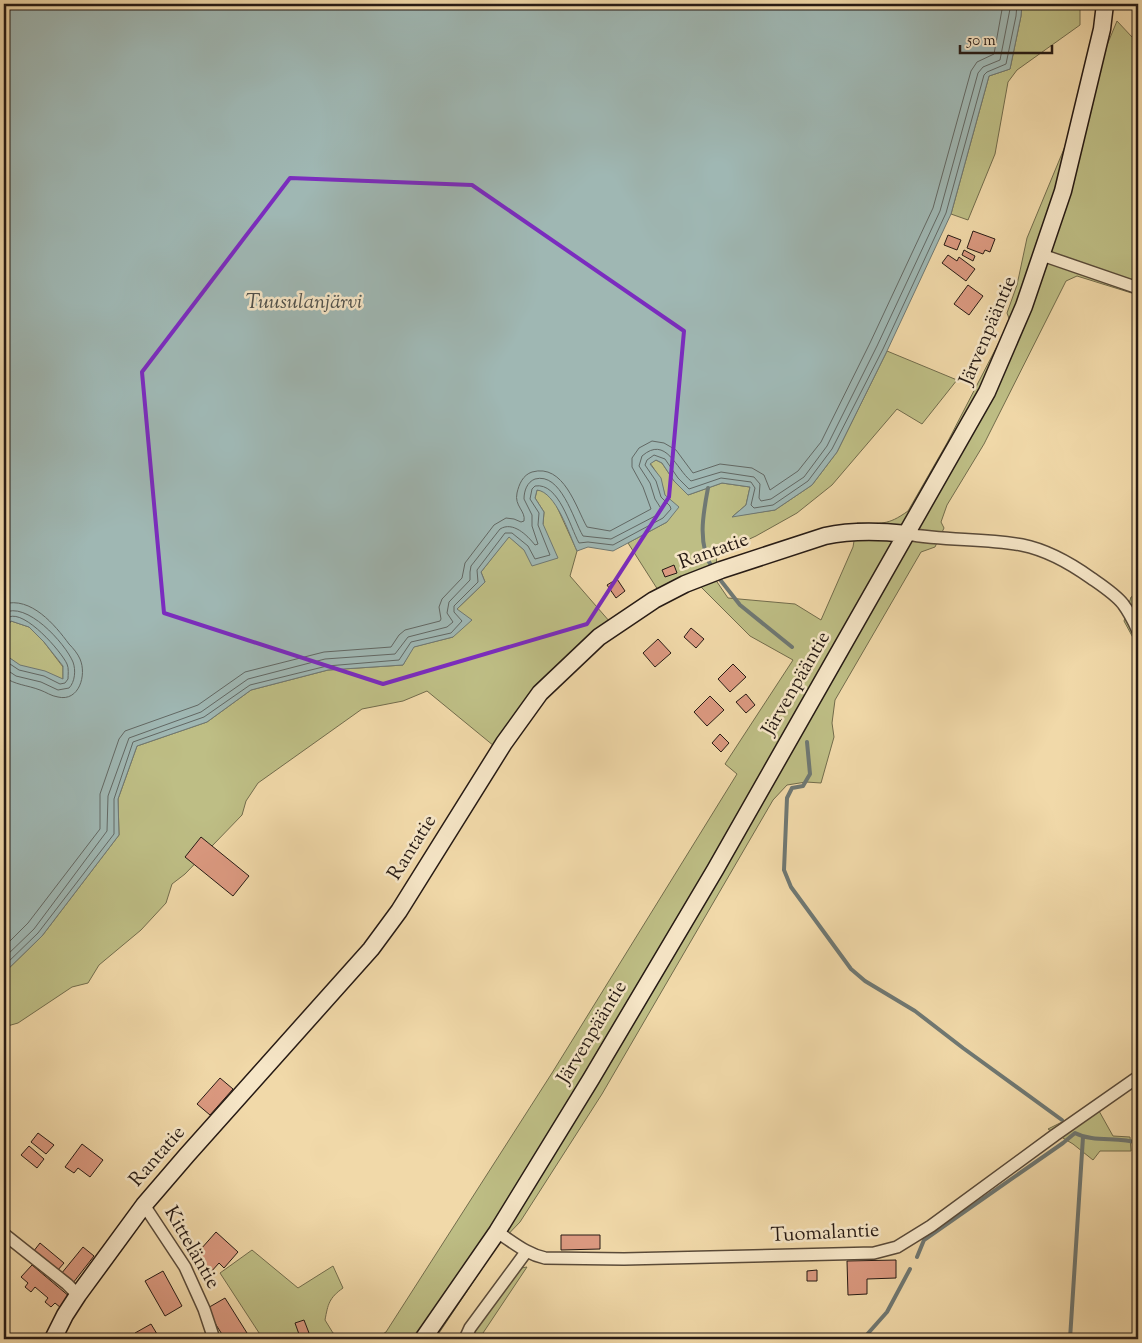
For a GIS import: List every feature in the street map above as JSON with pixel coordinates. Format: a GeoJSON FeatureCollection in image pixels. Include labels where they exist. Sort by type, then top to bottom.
{"type":"FeatureCollection","features":[{"type":"Feature","properties":{"kind":"main road","name":"Järvenpääntie"},"geometry":{"type":"LineString","coordinates":[[423,1339],[497,1232],[716,870],[987,392],[1024,306],[1066,182],[1102,29],[1105,4]]}},
{"type":"Feature","properties":{"kind":"main road","name":"Rantatie"},"geometry":{"type":"LineString","coordinates":[[53,1339],[78,1295],[144,1205],[371,949],[399,911],[504,743],[540,693],[599,637],[654,600],[698,578],[720,570],[843,532],[879,531],[907,534]]}},
{"type":"Feature","properties":{"kind":"street"},"geometry":{"type":"LineString","coordinates":[[1042,255],[1138,288]]}},
{"type":"Feature","properties":{"kind":"street"},"geometry":{"type":"LineString","coordinates":[[907,534],[927,538],[969,539],[1021,545],[1056,556],[1082,572],[1122,603],[1138,631]]}},
{"type":"Feature","properties":{"kind":"street","name":"Tuomalantie"},"geometry":{"type":"LineString","coordinates":[[497,1232],[533,1256],[545,1258],[624,1259],[874,1253],[897,1247],[931,1226],[1138,1077]]}},
{"type":"Feature","properties":{"kind":"street","name":"Kitteläntie"},"geometry":{"type":"LineString","coordinates":[[144,1205],[185,1268],[204,1310],[214,1339]]}},
{"type":"Feature","properties":{"kind":"street"},"geometry":{"type":"LineString","coordinates":[[4,1234],[78,1295]]}},
{"type":"Feature","properties":{"kind":"street"},"geometry":{"type":"LineString","coordinates":[[465,1339],[470,1328],[526,1252]]}},
{"type":"Feature","properties":{"kind":"highlighted area"},"geometry":{"type":"Polygon","coordinates":[[[290,178],[472,185],[684,331],[669,497],[587,624],[383,684],[164,613],[142,372],[290,178]]]}},
{"type":"Feature","properties":{"kind":"green space"},"geometry":{"type":"Polygon","coordinates":[[[1022,4],[1080,4],[1080,25],[1017,70],[1008,82],[995,154],[968,220],[951,214],[989,76],[1010,69],[1022,4]]]}},
{"type":"Feature","properties":{"kind":"green space"},"geometry":{"type":"Polygon","coordinates":[[[1117,21],[1132,37],[1138,28],[1138,295],[1077,276],[1066,281],[984,444],[947,505],[941,522],[944,528],[935,547],[921,552],[835,700],[832,723],[834,737],[821,783],[806,782],[787,785],[773,800],[602,1094],[520,1222],[498,1245],[435,1339],[375,1339],[386,1332],[552,1073],[737,774],[725,764],[793,660],[750,636],[697,583],[665,601],[628,543],[667,522],[662,484],[650,463],[656,460],[662,463],[674,481],[688,495],[722,483],[750,487],[746,505],[733,516],[775,510],[812,485],[837,452],[887,351],[957,380],[922,424],[897,409],[832,485],[797,513],[756,536],[717,554],[715,579],[728,598],[795,604],[821,620],[853,547],[857,523],[884,523],[908,511],[947,443],[1010,321],[1007,313],[1017,285],[1027,238],[1117,21]]]}},
{"type":"Feature","properties":{"kind":"green space"},"geometry":{"type":"Polygon","coordinates":[[[537,490],[543,491],[553,498],[577,551],[570,576],[610,622],[494,746],[427,691],[403,701],[362,709],[258,783],[246,801],[242,815],[185,874],[172,884],[166,903],[141,930],[99,965],[88,983],[72,987],[18,1023],[4,1027],[4,973],[42,936],[119,835],[118,799],[137,746],[207,722],[251,690],[328,670],[403,665],[413,647],[453,637],[457,609],[485,582],[481,572],[509,536],[524,550],[543,524],[544,512],[535,498],[537,490]]]}},
{"type":"Feature","properties":{"kind":"green space"},"geometry":{"type":"Polygon","coordinates":[[[1138,595],[1138,647],[1124,621],[1131,597],[1138,595]]]}},
{"type":"Feature","properties":{"kind":"green space"},"geometry":{"type":"Polygon","coordinates":[[[11,621],[29,627],[44,642],[63,667],[63,680],[45,672],[20,666],[4,654],[4,631],[11,621]]]}},
{"type":"Feature","properties":{"kind":"green space"},"geometry":{"type":"Polygon","coordinates":[[[1094,1102],[1113,1136],[1130,1137],[1131,1151],[1100,1151],[1093,1160],[1073,1144],[1048,1129],[1070,1118],[1094,1102]]]}},
{"type":"Feature","properties":{"kind":"green space"},"geometry":{"type":"Polygon","coordinates":[[[252,1250],[298,1288],[333,1266],[343,1288],[330,1302],[325,1320],[333,1333],[343,1339],[263,1339],[220,1273],[252,1250]]]}},
{"type":"Feature","properties":{"kind":"green space"},"geometry":{"type":"Polygon","coordinates":[[[527,1267],[479,1339],[466,1339],[515,1269],[527,1267]]]}},
{"type":"Feature","properties":{"kind":"water","name":"Tuusulanjärvi"},"geometry":{"type":"Polygon","coordinates":[[[4,4],[1022,4],[1010,69],[989,76],[951,214],[837,452],[812,485],[775,510],[732,517],[746,505],[750,487],[722,483],[688,495],[674,481],[662,463],[656,460],[650,464],[661,478],[665,495],[679,507],[667,522],[613,551],[588,547],[577,551],[556,506],[544,492],[537,490],[535,498],[544,512],[543,524],[558,558],[532,566],[524,550],[509,537],[481,572],[485,582],[457,609],[472,620],[453,637],[414,647],[403,665],[328,670],[251,690],[207,722],[137,746],[118,799],[119,835],[42,936],[4,973],[4,654],[20,665],[45,671],[63,679],[63,666],[29,627],[11,621],[4,631],[4,4]]]}},
{"type":"Feature","properties":{"kind":"building"},"geometry":{"type":"Polygon","coordinates":[[[973,231],[995,239],[990,252],[985,250],[983,254],[967,248],[973,231]]]}},
{"type":"Feature","properties":{"kind":"building"},"geometry":{"type":"Polygon","coordinates":[[[948,235],[961,240],[957,250],[944,245],[948,235]]]}},
{"type":"Feature","properties":{"kind":"building"},"geometry":{"type":"Polygon","coordinates":[[[964,250],[975,256],[973,261],[962,255],[964,250]]]}},
{"type":"Feature","properties":{"kind":"building"},"geometry":{"type":"Polygon","coordinates":[[[948,255],[957,261],[959,257],[975,269],[966,281],[942,263],[948,255]]]}},
{"type":"Feature","properties":{"kind":"building"},"geometry":{"type":"Polygon","coordinates":[[[968,285],[983,296],[969,315],[954,304],[968,285]]]}},
{"type":"Feature","properties":{"kind":"building"},"geometry":{"type":"Polygon","coordinates":[[[674,565],[677,573],[665,577],[662,570],[674,565]]]}},
{"type":"Feature","properties":{"kind":"building"},"geometry":{"type":"Polygon","coordinates":[[[617,579],[625,591],[616,598],[607,585],[617,579]]]}},
{"type":"Feature","properties":{"kind":"building"},"geometry":{"type":"Polygon","coordinates":[[[691,628],[704,639],[696,648],[684,637],[691,628]]]}},
{"type":"Feature","properties":{"kind":"building"},"geometry":{"type":"Polygon","coordinates":[[[658,639],[671,653],[655,667],[643,653],[658,639]]]}},
{"type":"Feature","properties":{"kind":"building"},"geometry":{"type":"Polygon","coordinates":[[[733,664],[746,677],[730,692],[718,679],[733,664]]]}},
{"type":"Feature","properties":{"kind":"building"},"geometry":{"type":"Polygon","coordinates":[[[746,694],[755,705],[746,713],[736,702],[746,694]]]}},
{"type":"Feature","properties":{"kind":"building"},"geometry":{"type":"Polygon","coordinates":[[[710,696],[724,710],[707,726],[694,712],[710,696]]]}},
{"type":"Feature","properties":{"kind":"building"},"geometry":{"type":"Polygon","coordinates":[[[720,734],[729,743],[721,752],[712,743],[720,734]]]}},
{"type":"Feature","properties":{"kind":"building"},"geometry":{"type":"Polygon","coordinates":[[[201,837],[249,876],[233,896],[185,857],[201,837]]]}},
{"type":"Feature","properties":{"kind":"building"},"geometry":{"type":"Polygon","coordinates":[[[220,1078],[233,1089],[210,1115],[197,1104],[220,1078]]]}},
{"type":"Feature","properties":{"kind":"building"},"geometry":{"type":"Polygon","coordinates":[[[38,1133],[54,1145],[46,1154],[31,1142],[38,1133]]]}},
{"type":"Feature","properties":{"kind":"building"},"geometry":{"type":"Polygon","coordinates":[[[82,1144],[103,1160],[90,1177],[78,1168],[74,1173],[65,1167],[82,1144]]]}},
{"type":"Feature","properties":{"kind":"building"},"geometry":{"type":"Polygon","coordinates":[[[29,1146],[44,1159],[37,1168],[21,1155],[29,1146]]]}},
{"type":"Feature","properties":{"kind":"building"},"geometry":{"type":"Polygon","coordinates":[[[216,1232],[238,1252],[224,1268],[219,1263],[210,1273],[193,1258],[216,1232]]]}},
{"type":"Feature","properties":{"kind":"building"},"geometry":{"type":"Polygon","coordinates":[[[561,1235],[600,1235],[600,1249],[561,1250],[561,1235]]]}},
{"type":"Feature","properties":{"kind":"building"},"geometry":{"type":"Polygon","coordinates":[[[40,1243],[64,1263],[57,1271],[33,1252],[40,1243]]]}},
{"type":"Feature","properties":{"kind":"building"},"geometry":{"type":"Polygon","coordinates":[[[83,1247],[94,1256],[73,1283],[61,1274],[83,1247]]]}},
{"type":"Feature","properties":{"kind":"building"},"geometry":{"type":"Polygon","coordinates":[[[896,1260],[896,1278],[867,1279],[867,1294],[848,1295],[847,1261],[896,1260]]]}},
{"type":"Feature","properties":{"kind":"building"},"geometry":{"type":"Polygon","coordinates":[[[32,1265],[70,1297],[61,1308],[55,1303],[51,1307],[45,1302],[48,1298],[35,1287],[31,1292],[25,1287],[28,1283],[21,1277],[32,1265]]]}},
{"type":"Feature","properties":{"kind":"building"},"geometry":{"type":"Polygon","coordinates":[[[817,1270],[817,1281],[807,1281],[807,1271],[817,1270]]]}},
{"type":"Feature","properties":{"kind":"building"},"geometry":{"type":"Polygon","coordinates":[[[163,1271],[182,1306],[165,1316],[145,1281],[163,1271]]]}},
{"type":"Feature","properties":{"kind":"building"},"geometry":{"type":"Polygon","coordinates":[[[225,1298],[247,1333],[237,1339],[225,1339],[206,1309],[225,1298]]]}},
{"type":"Feature","properties":{"kind":"building"},"geometry":{"type":"Polygon","coordinates":[[[304,1320],[309,1333],[300,1337],[295,1323],[304,1320]]]}},
{"type":"Feature","properties":{"kind":"building"},"geometry":{"type":"Polygon","coordinates":[[[151,1324],[160,1339],[138,1339],[135,1333],[151,1324]]]}},
{"type":"Feature","properties":{"kind":"waterway"},"geometry":{"type":"LineString","coordinates":[[708,488],[704,508],[703,540],[708,560],[713,569]]}},
{"type":"Feature","properties":{"kind":"waterway"},"geometry":{"type":"LineString","coordinates":[[718,577],[740,605],[792,647]]}},
{"type":"Feature","properties":{"kind":"waterway"},"geometry":{"type":"LineString","coordinates":[[807,742],[810,774],[803,786],[792,788],[787,798],[784,870],[791,887],[851,969],[865,981],[915,1011],[1062,1120]]}},
{"type":"Feature","properties":{"kind":"waterway"},"geometry":{"type":"LineString","coordinates":[[917,1257],[924,1240],[1075,1133],[1090,1138],[1138,1143]]}},
{"type":"Feature","properties":{"kind":"waterway"},"geometry":{"type":"LineString","coordinates":[[1070,1339],[1083,1137]]}},
{"type":"Feature","properties":{"kind":"waterway"},"geometry":{"type":"LineString","coordinates":[[863,1339],[887,1312],[910,1269]]}}]}
